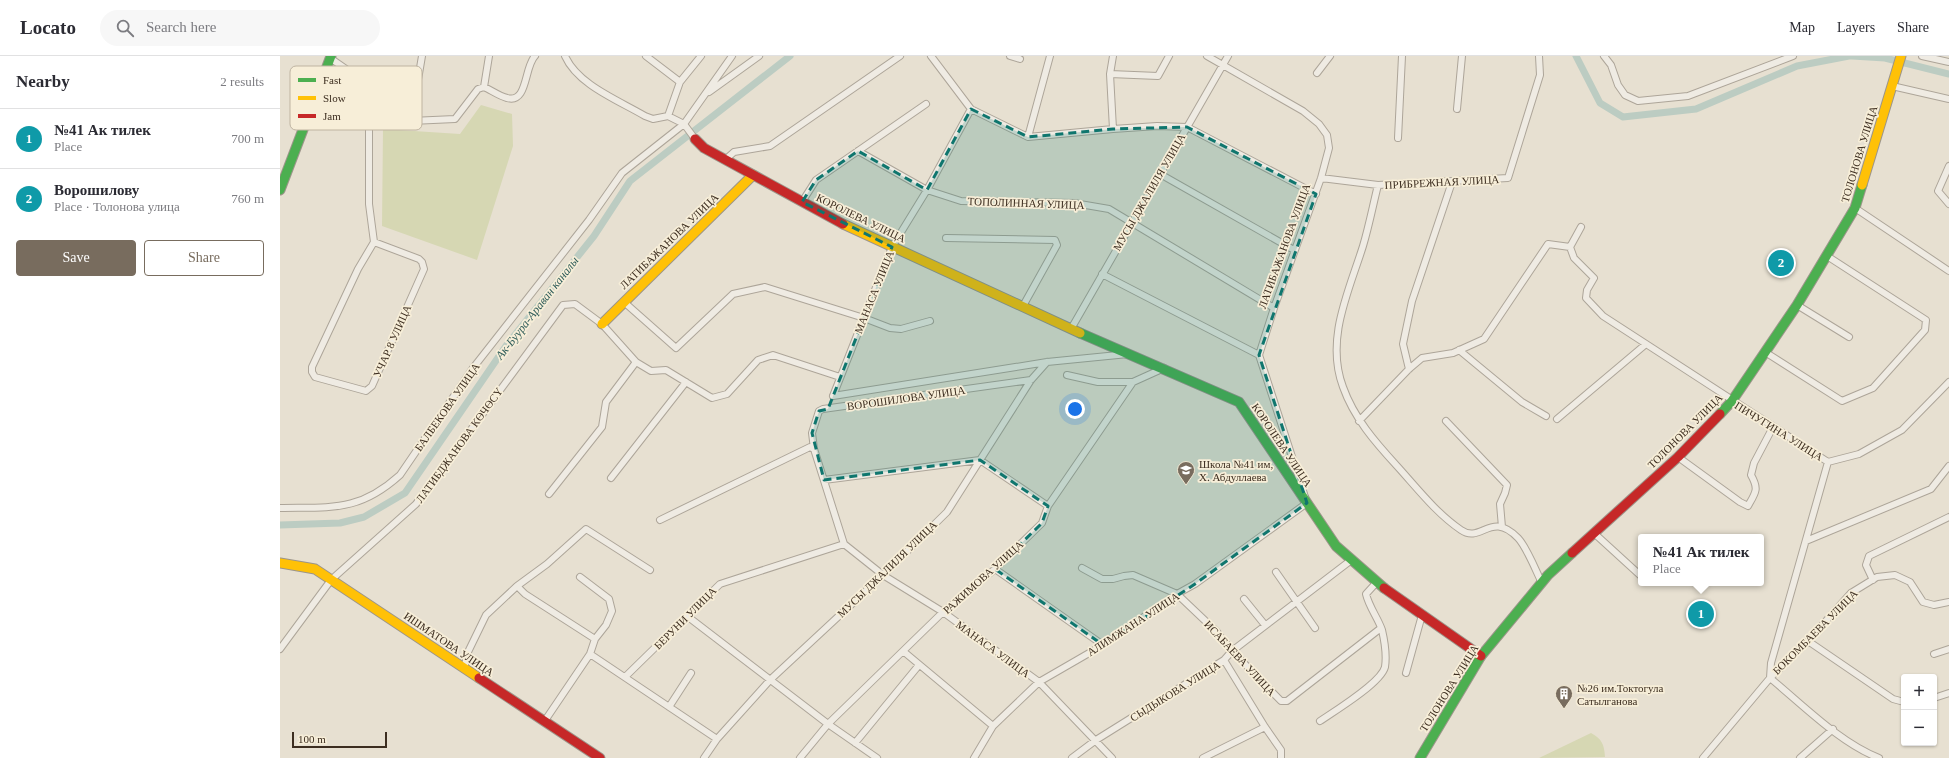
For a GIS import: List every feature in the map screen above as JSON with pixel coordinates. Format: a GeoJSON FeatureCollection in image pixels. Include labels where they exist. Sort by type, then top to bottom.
{"type":"FeatureCollection","features":[{"type":"Feature","properties":{"kind":"main road","name":"ТОЛОНОВА УЛИЦА"},"geometry":{"type":"LineString","coordinates":[[1420,758],[1481,656],[1542,583],[1678,457],[1732,401],[1797,305],[1855,208],[1902,56]]}},
{"type":"Feature","properties":{"kind":"main road"},"geometry":{"type":"LineString","coordinates":[[280,190],[303,130]]}},
{"type":"Feature","properties":{"kind":"main road","name":"КОРОЛЕВА УЛИЦА"},"geometry":{"type":"LineString","coordinates":[[695,139],[704,148],[844,225],[1071,329],[1164,368],[1239,402],[1336,546],[1350,561],[1376,582],[1481,656]]}},
{"type":"Feature","properties":{"kind":"main road","name":"ЛАТИБАЖАНОВА УЛИЦА"},"geometry":{"type":"LineString","coordinates":[[602,324],[753,175]]}},
{"type":"Feature","properties":{"kind":"main road","name":"ИШМАТОВА УЛИЦА"},"geometry":{"type":"LineString","coordinates":[[280,563],[315,569],[600,758]]}},
{"type":"Feature","properties":{"kind":"street"},"geometry":{"type":"LineString","coordinates":[[420,66],[422,56]]}},
{"type":"Feature","properties":{"kind":"street"},"geometry":{"type":"LineString","coordinates":[[484,86],[489,56]]}},
{"type":"Feature","properties":{"kind":"street"},"geometry":{"type":"LineString","coordinates":[[484,86],[508,99],[518,96],[524,90],[527,70],[535,56]]}},
{"type":"Feature","properties":{"kind":"street"},"geometry":{"type":"LineString","coordinates":[[565,56],[573,70],[582,80],[645,116],[653,119],[668,116],[685,126],[695,139]]}},
{"type":"Feature","properties":{"kind":"street"},"geometry":{"type":"LineString","coordinates":[[646,56],[680,82]]}},
{"type":"Feature","properties":{"kind":"street"},"geometry":{"type":"LineString","coordinates":[[668,116],[680,82],[702,56]]}},
{"type":"Feature","properties":{"kind":"street","name":"БАЛБЕКОВА УЛИЦА"},"geometry":{"type":"LineString","coordinates":[[280,508],[342,507],[372,497],[385,489],[400,475],[473,368],[589,220],[622,173],[685,126],[732,56]]}},
{"type":"Feature","properties":{"kind":"street"},"geometry":{"type":"LineString","coordinates":[[705,95],[759,56]]}},
{"type":"Feature","properties":{"kind":"street"},"geometry":{"type":"LineString","coordinates":[[725,160],[734,152],[770,146],[900,56]]}},
{"type":"Feature","properties":{"kind":"street"},"geometry":{"type":"LineString","coordinates":[[931,56],[972,109],[1028,137],[1157,126],[1187,127],[1316,194]]}},
{"type":"Feature","properties":{"kind":"street"},"geometry":{"type":"LineString","coordinates":[[1010,56],[1020,59]]}},
{"type":"Feature","properties":{"kind":"street"},"geometry":{"type":"LineString","coordinates":[[1028,137],[1050,56]]}},
{"type":"Feature","properties":{"kind":"street"},"geometry":{"type":"LineString","coordinates":[[1113,129],[1110,74],[1114,56]]}},
{"type":"Feature","properties":{"kind":"street"},"geometry":{"type":"LineString","coordinates":[[1110,74],[1158,76],[1169,56]]}},
{"type":"Feature","properties":{"kind":"street","name":"ЛАТИБАЖАНОВА УЛИЦА"},"geometry":{"type":"LineString","coordinates":[[1207,56],[1222,66],[1303,111],[1318,124],[1327,135],[1329,148],[1316,194],[1294,250],[1259,355]]}},
{"type":"Feature","properties":{"kind":"street","name":"МУСЫ ДЖАЛИЛЯ УЛИЦА"},"geometry":{"type":"LineString","coordinates":[[1071,329],[1228,56]]}},
{"type":"Feature","properties":{"kind":"street"},"geometry":{"type":"LineString","coordinates":[[1317,73],[1330,56]]}},
{"type":"Feature","properties":{"kind":"street"},"geometry":{"type":"LineString","coordinates":[[1398,138],[1402,56]]}},
{"type":"Feature","properties":{"kind":"street"},"geometry":{"type":"LineString","coordinates":[[1457,110],[1462,56]]}},
{"type":"Feature","properties":{"kind":"street","name":"ПРИБРЕЖНАЯ УЛИЦА"},"geometry":{"type":"LineString","coordinates":[[1320,178],[1378,185],[1508,178],[1540,75],[1538,56]]}},
{"type":"Feature","properties":{"kind":"street"},"geometry":{"type":"LineString","coordinates":[[1604,56],[1612,65],[1618,85],[1625,95],[1638,101],[1688,96],[1793,56]]}},
{"type":"Feature","properties":{"kind":"street"},"geometry":{"type":"LineString","coordinates":[[1922,56],[1949,62]]}},
{"type":"Feature","properties":{"kind":"street"},"geometry":{"type":"LineString","coordinates":[[331,57],[344,66]]}},
{"type":"Feature","properties":{"kind":"street"},"geometry":{"type":"LineString","coordinates":[[422,121],[455,120],[478,89],[484,86]]}},
{"type":"Feature","properties":{"kind":"street"},"geometry":{"type":"LineString","coordinates":[[1892,86],[1949,99]]}},
{"type":"Feature","properties":{"kind":"street"},"geometry":{"type":"LineString","coordinates":[[802,202],[816,180],[926,104]]}},
{"type":"Feature","properties":{"kind":"street","name":"МАНАСА УЛИЦА"},"geometry":{"type":"LineString","coordinates":[[833,396],[892,247],[928,190],[972,109]]}},
{"type":"Feature","properties":{"kind":"street"},"geometry":{"type":"LineString","coordinates":[[369,130],[369,204],[374,242]]}},
{"type":"Feature","properties":{"kind":"street","name":"ТОПОЛИННАЯ УЛИЦА"},"geometry":{"type":"LineString","coordinates":[[858,151],[928,190],[961,201],[1074,203],[1108,209],[1274,308]]}},
{"type":"Feature","properties":{"kind":"street"},"geometry":{"type":"LineString","coordinates":[[1949,166],[1938,190],[1949,204]]}},
{"type":"Feature","properties":{"kind":"street"},"geometry":{"type":"LineString","coordinates":[[1160,174],[1294,250]]}},
{"type":"Feature","properties":{"kind":"street"},"geometry":{"type":"LineString","coordinates":[[1409,369],[1403,344],[1412,300],[1452,182]]}},
{"type":"Feature","properties":{"kind":"street"},"geometry":{"type":"LineString","coordinates":[[1378,185],[1363,245],[1339,318],[1337,358],[1342,386],[1359,421],[1377,444],[1446,520],[1465,533],[1476,534],[1492,526],[1508,529],[1518,538],[1542,583]]}},
{"type":"Feature","properties":{"kind":"street"},"geometry":{"type":"LineString","coordinates":[[1855,208],[1948,268]]}},
{"type":"Feature","properties":{"kind":"street"},"geometry":{"type":"LineString","coordinates":[[1359,421],[1409,369],[1422,358],[1453,353],[1484,339],[1548,244],[1570,247],[1581,227]]}},
{"type":"Feature","properties":{"kind":"street"},"geometry":{"type":"LineString","coordinates":[[946,238],[1055,240],[1057,245],[1023,306]]}},
{"type":"Feature","properties":{"kind":"street","name":"УЧАР 8 УЛИЦА"},"geometry":{"type":"LineString","coordinates":[[374,242],[418,259],[424,266],[372,386],[366,391],[315,377],[312,372],[358,268],[374,242]]}},
{"type":"Feature","properties":{"kind":"street","name":"ПИЧУГИНА УЛИЦА"},"geometry":{"type":"LineString","coordinates":[[1570,247],[1574,258],[1594,278],[1587,290],[1586,298],[1602,316],[1828,462],[1771,663],[1770,678]]}},
{"type":"Feature","properties":{"kind":"street"},"geometry":{"type":"LineString","coordinates":[[1765,352],[1842,401],[1873,388],[1925,330],[1926,320],[1827,256]]}},
{"type":"Feature","properties":{"kind":"street"},"geometry":{"type":"LineString","coordinates":[[1102,274],[1259,355],[1306,503]]}},
{"type":"Feature","properties":{"kind":"street"},"geometry":{"type":"LineString","coordinates":[[624,302],[676,348],[733,294],[765,287],[864,318],[890,328],[902,329],[930,321]]}},
{"type":"Feature","properties":{"kind":"street","name":"ЛАТИБДЖАНОВА КӨЧӨСҮ"},"geometry":{"type":"LineString","coordinates":[[280,649],[331,580],[416,504],[563,305],[575,304],[602,324]]}},
{"type":"Feature","properties":{"kind":"street"},"geometry":{"type":"LineString","coordinates":[[1797,305],[1849,337]]}},
{"type":"Feature","properties":{"kind":"street"},"geometry":{"type":"LineString","coordinates":[[602,324],[636,362],[651,371],[666,370],[712,398],[727,394],[758,360],[773,355],[840,377]]}},
{"type":"Feature","properties":{"kind":"street"},"geometry":{"type":"LineString","coordinates":[[1557,419],[1646,344]]}},
{"type":"Feature","properties":{"kind":"street"},"geometry":{"type":"LineString","coordinates":[[1459,350],[1522,402],[1546,416]]}},
{"type":"Feature","properties":{"kind":"street","name":"ВОРОШИЛОВА УЛИЦА"},"geometry":{"type":"LineString","coordinates":[[833,396],[1047,362],[1130,354]]}},
{"type":"Feature","properties":{"kind":"street"},"geometry":{"type":"LineString","coordinates":[[549,494],[602,427],[606,402],[636,362]]}},
{"type":"Feature","properties":{"kind":"street","name":"МУСЫ ДЖАЛИЛЯ УЛИЦА"},"geometry":{"type":"LineString","coordinates":[[704,758],[717,739],[770,680],[947,512],[1031,380],[1047,362]]}},
{"type":"Feature","properties":{"kind":"street"},"geometry":{"type":"LineString","coordinates":[[1067,375],[1098,382],[1133,382],[1164,368]]}},
{"type":"Feature","properties":{"kind":"street","name":"ВОРОШИЛОВА УЛИЦА"},"geometry":{"type":"LineString","coordinates":[[814,449],[812,434],[819,411],[823,409],[1031,380]]}},
{"type":"Feature","properties":{"kind":"street"},"geometry":{"type":"LineString","coordinates":[[611,478],[686,382]]}},
{"type":"Feature","properties":{"kind":"street","name":"РАЖИМОВА УЛИЦА"},"geometry":{"type":"LineString","coordinates":[[800,758],[828,724],[943,612],[995,569],[1042,523],[1048,506],[1133,382]]}},
{"type":"Feature","properties":{"kind":"street"},"geometry":{"type":"LineString","coordinates":[[1828,462],[1859,454],[1902,430],[1949,382]]}},
{"type":"Feature","properties":{"kind":"street"},"geometry":{"type":"LineString","coordinates":[[1446,421],[1507,485],[1507,489],[1500,504],[1502,527]]}},
{"type":"Feature","properties":{"kind":"street"},"geometry":{"type":"LineString","coordinates":[[1678,457],[1740,502],[1748,506],[1755,494],[1757,485],[1751,475],[1754,463],[1773,427]]}},
{"type":"Feature","properties":{"kind":"street"},"geometry":{"type":"LineString","coordinates":[[660,520],[810,446],[814,449],[844,544]]}},
{"type":"Feature","properties":{"kind":"street"},"geometry":{"type":"LineString","coordinates":[[824,480],[980,460],[1048,506]]}},
{"type":"Feature","properties":{"kind":"street"},"geometry":{"type":"LineString","coordinates":[[1806,541],[1931,489],[1949,466]]}},
{"type":"Feature","properties":{"kind":"street","name":"АЛИМЖАНА УЛИЦА"},"geometry":{"type":"LineString","coordinates":[[974,758],[993,726],[1039,682],[1103,645],[1177,594],[1195,584],[1306,503]]}},
{"type":"Feature","properties":{"kind":"street"},"geometry":{"type":"LineString","coordinates":[[1873,580],[1866,565],[1869,556],[1949,517]]}},
{"type":"Feature","properties":{"kind":"street"},"geometry":{"type":"LineString","coordinates":[[464,669],[468,652],[486,615],[517,586],[547,564],[586,529],[650,570]]}},
{"type":"Feature","properties":{"kind":"street"},"geometry":{"type":"LineString","coordinates":[[1595,534],[1638,573]]}},
{"type":"Feature","properties":{"kind":"street","name":"МАНАСА УЛИЦА"},"geometry":{"type":"LineString","coordinates":[[844,544],[883,574],[943,612],[1039,682],[1112,758]]}},
{"type":"Feature","properties":{"kind":"street","name":"БЕРУНИ УЛИЦА"},"geometry":{"type":"LineString","coordinates":[[626,677],[720,584],[844,544]]}},
{"type":"Feature","properties":{"kind":"street","name":"СЫДЫКОВА УЛИЦА"},"geometry":{"type":"LineString","coordinates":[[1072,758],[1096,740],[1224,660],[1232,651],[1265,625],[1350,561]]}},
{"type":"Feature","properties":{"kind":"street"},"geometry":{"type":"LineString","coordinates":[[1082,568],[1102,579],[1114,579],[1133,575],[1177,594]]}},
{"type":"Feature","properties":{"kind":"street"},"geometry":{"type":"LineString","coordinates":[[995,569],[1103,645]]}},
{"type":"Feature","properties":{"kind":"street"},"geometry":{"type":"LineString","coordinates":[[1276,572],[1315,628]]}},
{"type":"Feature","properties":{"kind":"street","name":"БОКОМБАЕВА УЛИЦА"},"geometry":{"type":"LineString","coordinates":[[1703,758],[1770,678],[1808,641],[1851,593],[1877,577],[1895,575],[1910,582],[1923,602],[1934,605],[1949,602]]}},
{"type":"Feature","properties":{"kind":"street"},"geometry":{"type":"LineString","coordinates":[[544,722],[590,654],[595,639],[606,625],[612,611],[609,599],[580,577]]}},
{"type":"Feature","properties":{"kind":"street"},"geometry":{"type":"LineString","coordinates":[[1320,721],[1365,691],[1384,668],[1386,648],[1381,628],[1369,605],[1366,594],[1376,582]]}},
{"type":"Feature","properties":{"kind":"street"},"geometry":{"type":"LineString","coordinates":[[517,586],[525,594],[595,639]]}},
{"type":"Feature","properties":{"kind":"street","name":"ИСАБАЕВА УЛИЦА"},"geometry":{"type":"LineString","coordinates":[[1177,594],[1217,632],[1232,651],[1281,701],[1287,701],[1381,628]]}},
{"type":"Feature","properties":{"kind":"street"},"geometry":{"type":"LineString","coordinates":[[1244,599],[1265,625]]}},
{"type":"Feature","properties":{"kind":"street"},"geometry":{"type":"LineString","coordinates":[[1406,673],[1422,615]]}},
{"type":"Feature","properties":{"kind":"street"},"geometry":{"type":"LineString","coordinates":[[687,616],[828,724],[877,758]]}},
{"type":"Feature","properties":{"kind":"street"},"geometry":{"type":"LineString","coordinates":[[1808,641],[1893,699],[1901,701]]}},
{"type":"Feature","properties":{"kind":"street"},"geometry":{"type":"LineString","coordinates":[[1934,654],[1949,649]]}},
{"type":"Feature","properties":{"kind":"street"},"geometry":{"type":"LineString","coordinates":[[903,652],[993,726]]}},
{"type":"Feature","properties":{"kind":"street"},"geometry":{"type":"LineString","coordinates":[[590,654],[717,739]]}},
{"type":"Feature","properties":{"kind":"street"},"geometry":{"type":"LineString","coordinates":[[1224,660],[1265,727],[1281,750],[1281,758]]}},
{"type":"Feature","properties":{"kind":"street"},"geometry":{"type":"LineString","coordinates":[[855,743],[919,665]]}},
{"type":"Feature","properties":{"kind":"street"},"geometry":{"type":"LineString","coordinates":[[669,707],[691,673]]}},
{"type":"Feature","properties":{"kind":"street"},"geometry":{"type":"LineString","coordinates":[[1770,678],[1864,752],[1879,758]]}},
{"type":"Feature","properties":{"kind":"street"},"geometry":{"type":"LineString","coordinates":[[1937,697],[1949,693]]}},
{"type":"Feature","properties":{"kind":"street"},"geometry":{"type":"LineString","coordinates":[[1203,758],[1265,727]]}},
{"type":"Feature","properties":{"kind":"street"},"geometry":{"type":"LineString","coordinates":[[1800,758],[1833,729]]}},
{"type":"Feature","properties":{"kind":"highlighted area"},"geometry":{"type":"Polygon","coordinates":[[[971,109],[1028,137],[1113,129],[1187,127],[1316,194],[1259,355],[1307,503],[1195,584],[1103,645],[995,569],[1042,523],[1048,506],[980,460],[824,480],[812,433],[819,411],[828,409],[892,247],[802,202],[816,180],[858,151],[927,190],[971,109]]]}},
{"type":"Feature","properties":{"kind":"green space"},"geometry":{"type":"Polygon","coordinates":[[[481,105],[512,114],[513,146],[477,260],[382,226],[383,130],[460,134],[481,105]]]}},
{"type":"Feature","properties":{"kind":"green space"},"geometry":{"type":"Polygon","coordinates":[[[1591,733],[1598,737],[1602,742],[1605,757],[1539,758],[1591,733]]]}},
{"type":"Feature","properties":{"kind":"waterway","name":"Ак-Буура-Араван каналы"},"geometry":{"type":"LineString","coordinates":[[280,525],[340,523],[364,517],[405,493],[506,346],[594,236],[630,181],[790,56]]}},
{"type":"Feature","properties":{"kind":"waterway","name":"Ак-Буура-Араван каналы"},"geometry":{"type":"LineString","coordinates":[[1576,56],[1600,103],[1623,117],[1696,109],[1797,66],[1849,56]]}},
{"type":"Feature","properties":{"kind":"waterway","name":"Ак-Буура-Араван каналы"},"geometry":{"type":"LineString","coordinates":[[1852,56],[1885,58],[1949,74]]}},
{"type":"Feature","properties":{"kind":"traffic: fast"},"geometry":{"type":"LineString","coordinates":[[327,66],[331,56]]}},
{"type":"Feature","properties":{"kind":"traffic: fast"},"geometry":{"type":"LineString","coordinates":[[280,190],[303,130]]}},
{"type":"Feature","properties":{"kind":"traffic: fast"},"geometry":{"type":"LineString","coordinates":[[1720,414],[1732,401],[1797,305],[1855,208],[1862,185]]}},
{"type":"Feature","properties":{"kind":"traffic: fast"},"geometry":{"type":"LineString","coordinates":[[1080,333],[1239,402],[1336,546],[1384,588]]}},
{"type":"Feature","properties":{"kind":"traffic: fast"},"geometry":{"type":"LineString","coordinates":[[1420,758],[1481,656],[1548,575],[1572,553]]}},
{"type":"Feature","properties":{"kind":"traffic: slow"},"geometry":{"type":"LineString","coordinates":[[1862,185],[1901,56]]}},
{"type":"Feature","properties":{"kind":"traffic: slow"},"geometry":{"type":"LineString","coordinates":[[602,324],[753,175]]}},
{"type":"Feature","properties":{"kind":"traffic: slow"},"geometry":{"type":"LineString","coordinates":[[843,224],[1080,333]]}},
{"type":"Feature","properties":{"kind":"traffic: slow"},"geometry":{"type":"LineString","coordinates":[[280,563],[315,569],[479,678]]}},
{"type":"Feature","properties":{"kind":"traffic: jam"},"geometry":{"type":"LineString","coordinates":[[695,139],[704,148],[843,224]]}},
{"type":"Feature","properties":{"kind":"traffic: jam"},"geometry":{"type":"LineString","coordinates":[[1572,553],[1678,457],[1720,414]]}},
{"type":"Feature","properties":{"kind":"traffic: jam"},"geometry":{"type":"LineString","coordinates":[[1384,588],[1481,656]]}},
{"type":"Feature","properties":{"kind":"traffic: jam"},"geometry":{"type":"LineString","coordinates":[[479,678],[600,758]]}},
{"type":"Feature","properties":{"kind":"place","name":"Ворошилову"},"geometry":{"type":"Point","coordinates":[1781,263]}},
{"type":"Feature","properties":{"kind":"place","name":"Школа №41 им, Х. Абдуллаева"},"geometry":{"type":"Point","coordinates":[1186,485]}},
{"type":"Feature","properties":{"kind":"place","name":"№41 Ак тилек"},"geometry":{"type":"Point","coordinates":[1701,614]}},
{"type":"Feature","properties":{"kind":"place","name":"№26 им.Токтогула Сатылганова"},"geometry":{"type":"Point","coordinates":[1564,709]}}]}
